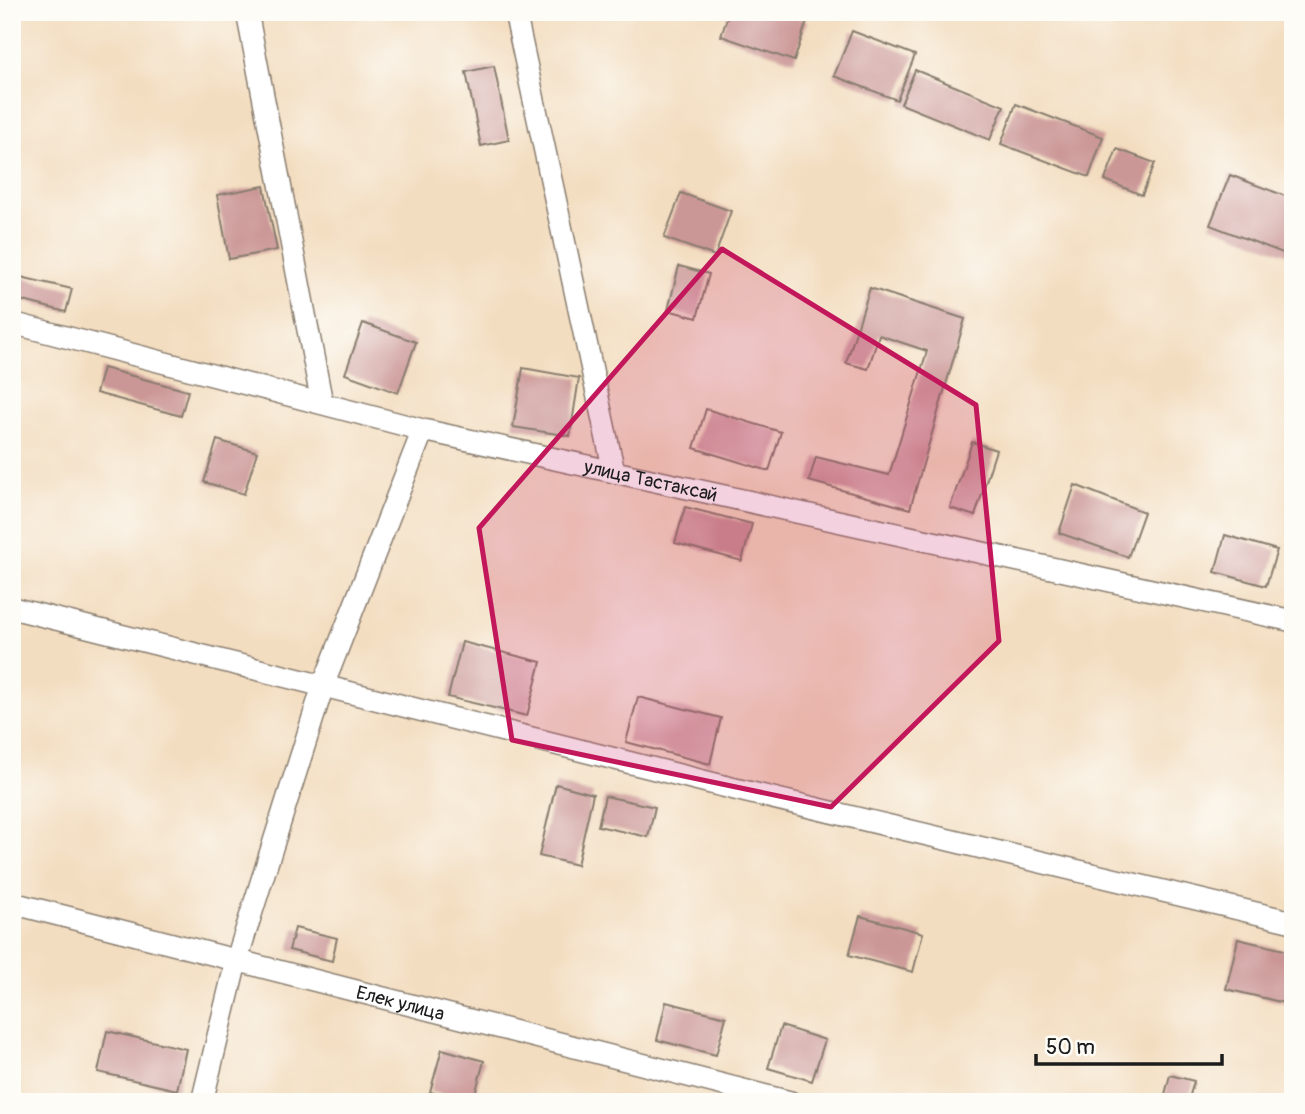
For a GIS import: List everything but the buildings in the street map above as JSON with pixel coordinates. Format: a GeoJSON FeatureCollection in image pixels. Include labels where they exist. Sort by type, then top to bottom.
{"type":"FeatureCollection","features":[{"type":"Feature","properties":{"kind":"street"},"geometry":{"type":"LineString","coordinates":[[247,12],[322,403]]}},
{"type":"Feature","properties":{"kind":"street"},"geometry":{"type":"LineString","coordinates":[[515,12],[614,472]]}},
{"type":"Feature","properties":{"kind":"street","name":"улица Тастаксай"},"geometry":{"type":"LineString","coordinates":[[12,323],[424,430],[1293,621]]}},
{"type":"Feature","properties":{"kind":"street"},"geometry":{"type":"LineString","coordinates":[[202,1102],[236,962],[323,686],[424,430]]}},
{"type":"Feature","properties":{"kind":"street"},"geometry":{"type":"LineString","coordinates":[[12,608],[753,794],[1293,922]]}},
{"type":"Feature","properties":{"kind":"street","name":"Елек улица"},"geometry":{"type":"LineString","coordinates":[[12,903],[790,1102]]}},
{"type":"Feature","properties":{"kind":"highlighted area"},"geometry":{"type":"Polygon","coordinates":[[[722,249],[976,405],[999,641],[831,807],[512,740],[479,528],[722,249]]]}}]}
